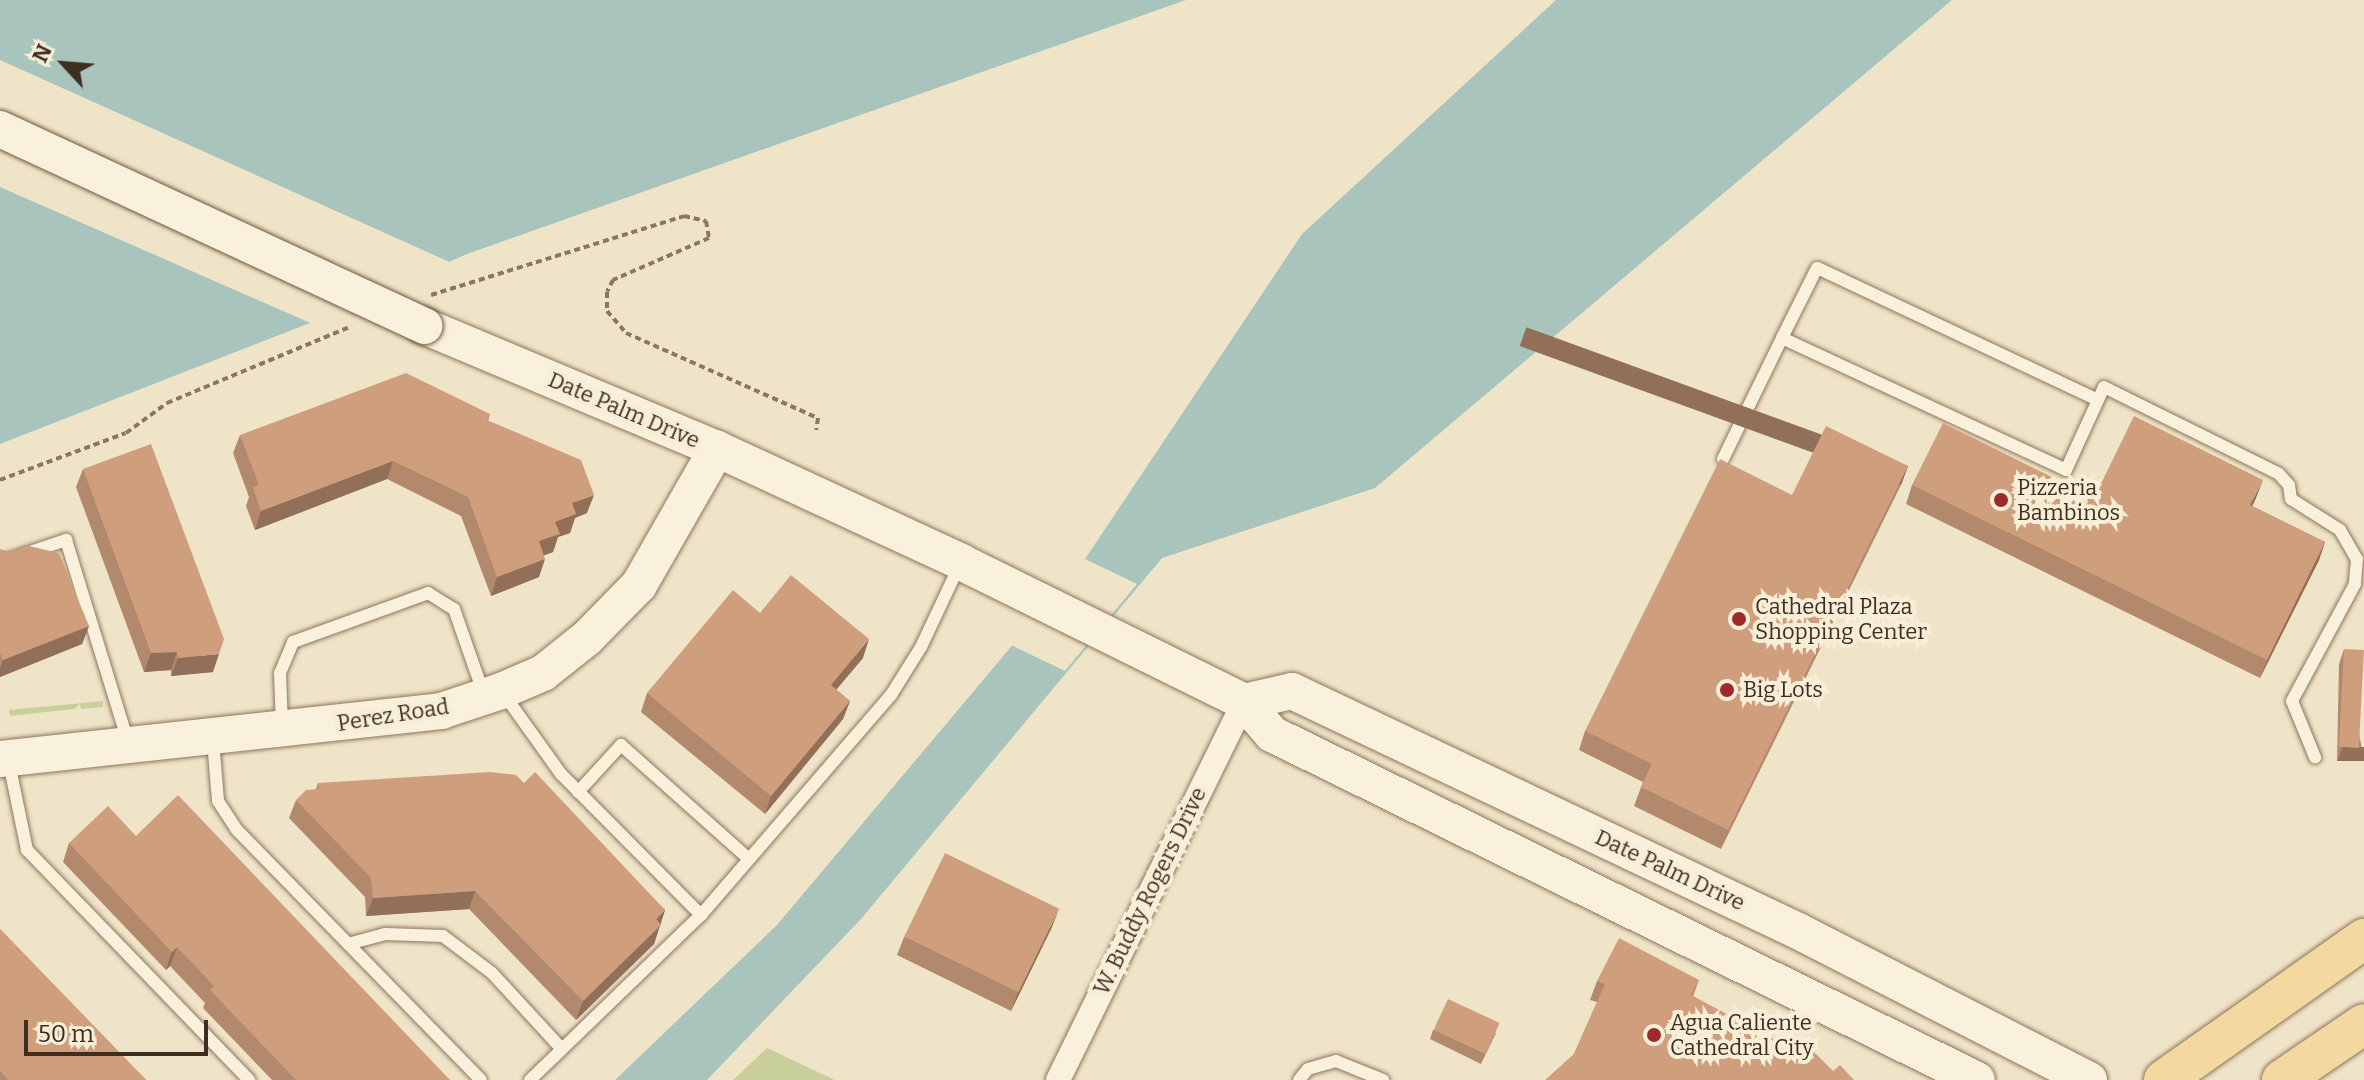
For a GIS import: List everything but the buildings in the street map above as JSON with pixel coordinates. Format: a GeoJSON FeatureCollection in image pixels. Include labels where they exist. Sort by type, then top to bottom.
{"type":"FeatureCollection","features":[{"type":"Feature","properties":{"kind":"main road","name":"Date Palm Drive"},"geometry":{"type":"LineString","coordinates":[[0,129],[424,326],[717,449],[961,562],[1244,702],[1272,734],[1977,1080]]}},
{"type":"Feature","properties":{"kind":"main road","name":"Perez Road"},"geometry":{"type":"LineString","coordinates":[[4,758],[441,711],[543,673],[587,638],[639,585],[717,449]]}},
{"type":"Feature","properties":{"kind":"main road","name":"Date Palm Drive"},"geometry":{"type":"LineString","coordinates":[[1244,702],[1292,691],[1798,931],[2089,1080]]}},
{"type":"Feature","properties":{"kind":"main road"},"geometry":{"type":"LineString","coordinates":[[2164,1080],[2364,939]]}},
{"type":"Feature","properties":{"kind":"main road"},"geometry":{"type":"LineString","coordinates":[[2282,1080],[2364,1024]]}},
{"type":"Feature","properties":{"kind":"street","name":"W. Buddy Rogers Drive"},"geometry":{"type":"LineString","coordinates":[[1058,1080],[1244,702]]}},
{"type":"Feature","properties":{"kind":"lane"},"geometry":{"type":"LineString","coordinates":[[1723,459],[1817,268],[2098,400]]}},
{"type":"Feature","properties":{"kind":"lane"},"geometry":{"type":"LineString","coordinates":[[1782,338],[2066,470],[2104,387],[2279,474],[2289,485],[2291,499],[2340,530],[2357,559],[2355,584],[2292,701],[2315,757]]}},
{"type":"Feature","properties":{"kind":"lane"},"geometry":{"type":"LineString","coordinates":[[0,562],[66,540],[129,744]]}},
{"type":"Feature","properties":{"kind":"lane"},"geometry":{"type":"LineString","coordinates":[[530,1080],[701,915],[891,695],[921,647],[961,562]]}},
{"type":"Feature","properties":{"kind":"lane"},"geometry":{"type":"LineString","coordinates":[[282,730],[280,673],[293,642],[428,593],[454,609],[492,694],[578,792],[701,915]]}},
{"type":"Feature","properties":{"kind":"lane"},"geometry":{"type":"LineString","coordinates":[[212,737],[218,801],[237,830],[481,1080]]}},
{"type":"Feature","properties":{"kind":"lane"},"geometry":{"type":"LineString","coordinates":[[578,792],[621,745],[749,859]]}},
{"type":"Feature","properties":{"kind":"lane"},"geometry":{"type":"LineString","coordinates":[[4,758],[27,850],[249,1080]]}},
{"type":"Feature","properties":{"kind":"lane"},"geometry":{"type":"LineString","coordinates":[[348,944],[386,934],[443,936],[492,973],[562,1049]]}},
{"type":"Feature","properties":{"kind":"lane"},"geometry":{"type":"LineString","coordinates":[[1299,1080],[1308,1069],[1336,1061],[1383,1080]]}},
{"type":"Feature","properties":{"kind":"green space"},"geometry":{"type":"Polygon","coordinates":[[[103,701],[103,707],[81,709],[80,704],[74,709],[10,716],[9,710],[103,701]]]}},
{"type":"Feature","properties":{"kind":"green space"},"geometry":{"type":"Polygon","coordinates":[[[767,1048],[835,1080],[733,1080],[767,1048]]]}},
{"type":"Feature","properties":{"kind":"water"},"geometry":{"type":"Polygon","coordinates":[[[0,0],[1186,0],[467,254],[310,323],[0,444],[0,0]]]}},
{"type":"Feature","properties":{"kind":"water"},"geometry":{"type":"Polygon","coordinates":[[[1556,0],[1952,0],[1375,488],[1162,558],[861,919],[707,1080],[615,1080],[777,925],[1085,559],[1302,234],[1556,0]]]}},
{"type":"Feature","properties":{"kind":"pier"},"geometry":{"type":"Polygon","coordinates":[[[0,60],[454,264],[315,325],[0,187],[0,60]]]}},
{"type":"Feature","properties":{"kind":"pier"},"geometry":{"type":"Polygon","coordinates":[[[1085,559],[1137,584],[1065,671],[1011,645],[1085,559]]]}},
{"type":"Feature","properties":{"kind":"place","name":"Pizzeria Bambinos"},"geometry":{"type":"Point","coordinates":[2001,500]}},
{"type":"Feature","properties":{"kind":"place","name":"Cathedral Plaza Shopping Center"},"geometry":{"type":"Point","coordinates":[1739,619]}},
{"type":"Feature","properties":{"kind":"place","name":"Big Lots"},"geometry":{"type":"Point","coordinates":[1727,690]}},
{"type":"Feature","properties":{"kind":"place","name":"Agua Caliente Cathedral City"},"geometry":{"type":"Point","coordinates":[1654,1035]}}]}
